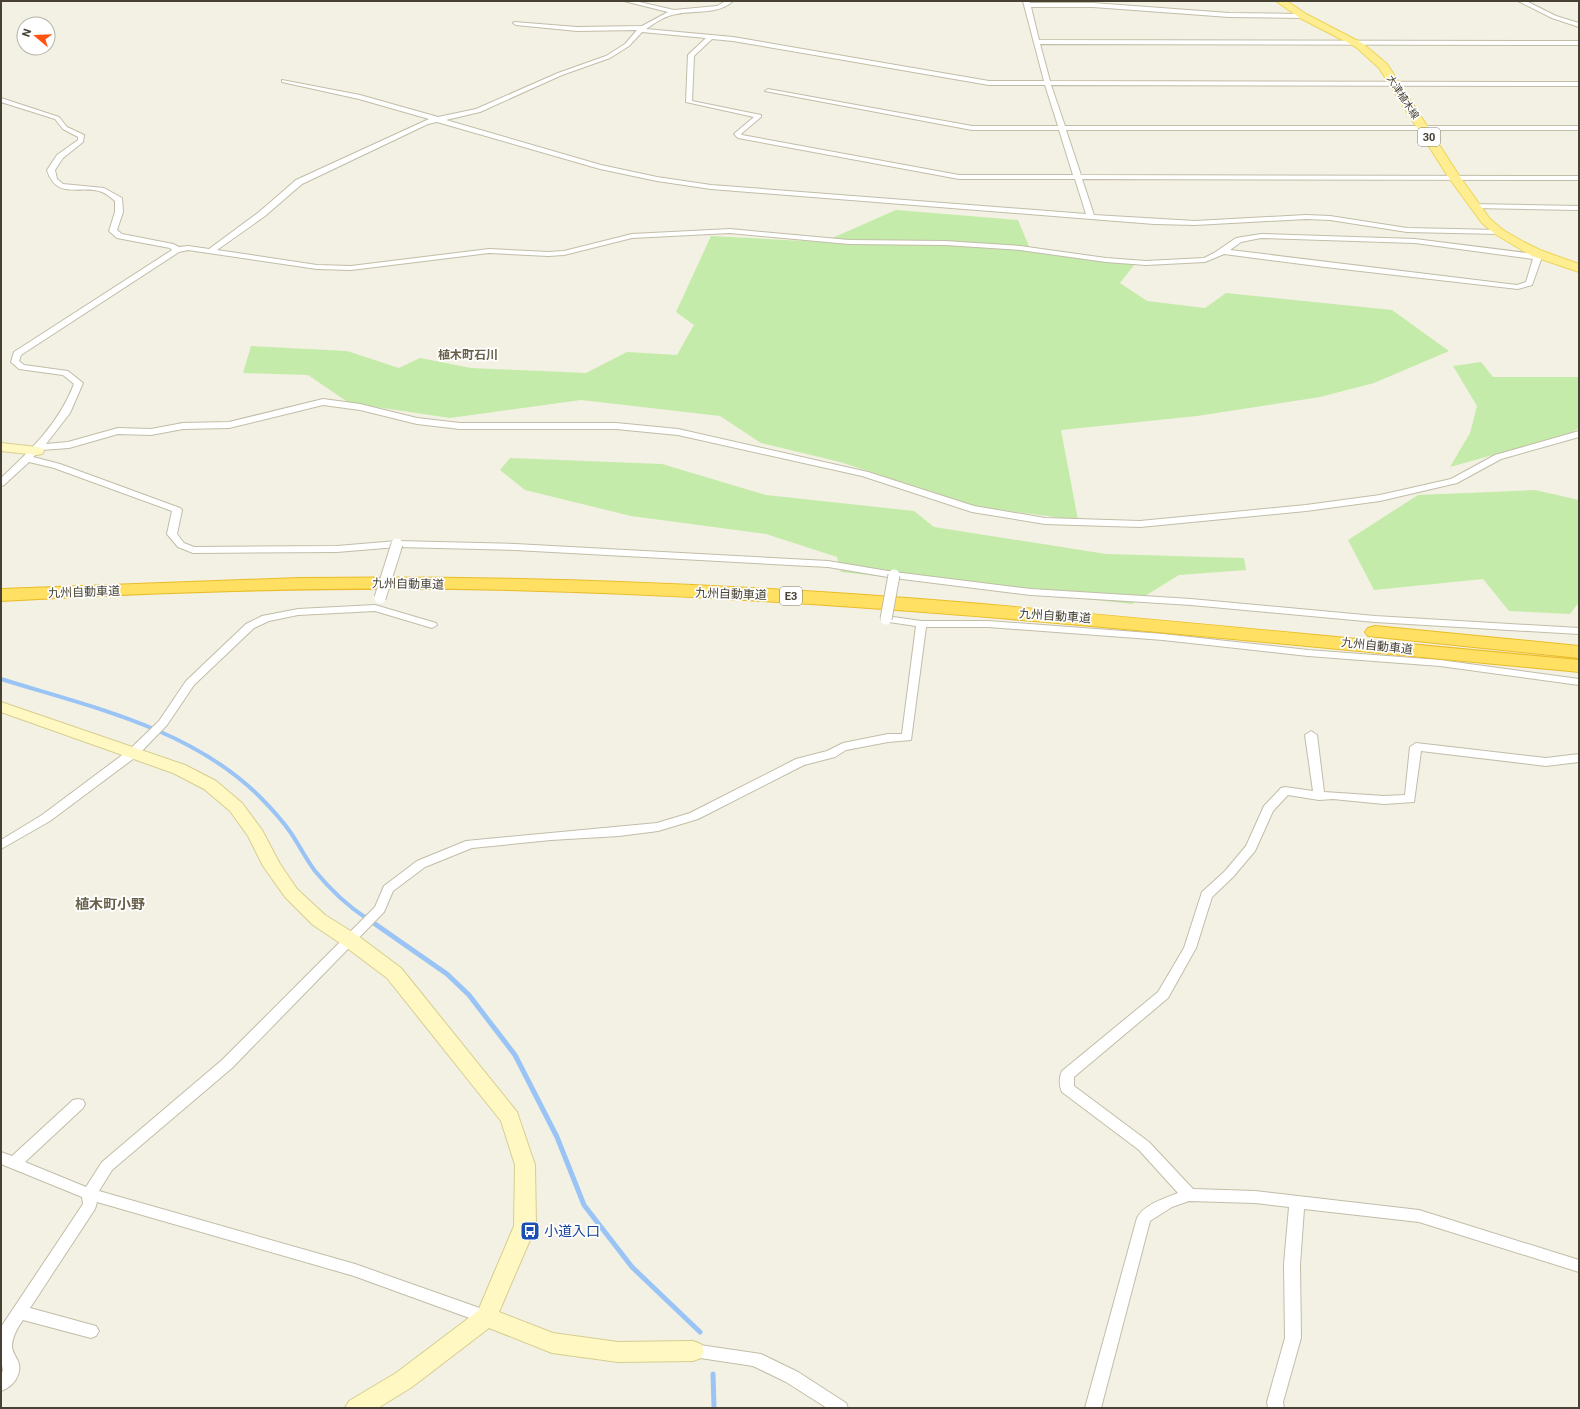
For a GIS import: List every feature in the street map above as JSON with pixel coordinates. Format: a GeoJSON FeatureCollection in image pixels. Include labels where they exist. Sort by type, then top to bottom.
{"type":"FeatureCollection","features":[{"type":"Feature","properties":{"kind":"highway","name":"九州自動車道"},"geometry":{"type":"LineString","coordinates":[[1,584],[223,574],[374,572],[630,578],[891,592],[1416,636],[1576,662]]}},
{"type":"Feature","properties":{"kind":"highway","name":"九州自動車道"},"geometry":{"type":"LineString","coordinates":[[1,595],[254,585],[402,583],[597,588],[772,595],[1104,620],[1576,662]]}},
{"type":"Feature","properties":{"kind":"highway"},"geometry":{"type":"LineString","coordinates":[[1416,636],[1579,642]]}},
{"type":"Feature","properties":{"kind":"main road","name":"大津植木線"},"geometry":{"type":"LineString","coordinates":[[1281,1],[1303,16],[1354,43],[1383,66],[1455,178],[1486,221],[1499,232],[1538,256],[1579,268]]}},
{"type":"Feature","properties":{"kind":"street"},"geometry":{"type":"LineString","coordinates":[[627,1],[674,12]]}},
{"type":"Feature","properties":{"kind":"street"},"geometry":{"type":"LineString","coordinates":[[211,251],[262,214],[300,182],[435,119],[478,111],[560,74],[608,58],[627,45],[641,29],[657,19],[674,12],[711,9],[730,1]]}},
{"type":"Feature","properties":{"kind":"street"},"geometry":{"type":"LineString","coordinates":[[1521,1],[1554,18],[1579,25]]}},
{"type":"Feature","properties":{"kind":"street"},"geometry":{"type":"LineString","coordinates":[[1091,218],[1047,82],[1026,3],[1093,5],[1156,11],[1229,15],[1303,16]]}},
{"type":"Feature","properties":{"kind":"street"},"geometry":{"type":"LineString","coordinates":[[516,23],[577,29],[641,29],[712,36],[989,83],[1579,84]]}},
{"type":"Feature","properties":{"kind":"street"},"geometry":{"type":"LineString","coordinates":[[712,36],[691,55],[689,102],[759,116],[737,134],[740,137],[949,176],[1579,178]]}},
{"type":"Feature","properties":{"kind":"street"},"geometry":{"type":"LineString","coordinates":[[1036,42],[1579,43]]}},
{"type":"Feature","properties":{"kind":"street"},"geometry":{"type":"LineString","coordinates":[[284,81],[360,97],[600,167],[657,179],[726,188],[1091,218],[1175,223],[1306,217],[1330,218],[1406,230],[1499,232]]}},
{"type":"Feature","properties":{"kind":"street"},"geometry":{"type":"LineString","coordinates":[[768,91],[972,128],[1579,128]]}},
{"type":"Feature","properties":{"kind":"street"},"geometry":{"type":"LineString","coordinates":[[1,100],[50,114],[57,118],[65,128],[82,136],[81,141],[60,157],[51,170],[54,180],[61,186],[104,190],[118,200],[119,212],[113,227],[113,231],[120,236],[172,246],[177,250]]}},
{"type":"Feature","properties":{"kind":"street"},"geometry":{"type":"LineString","coordinates":[[1474,206],[1579,208]]}},
{"type":"Feature","properties":{"kind":"street"},"geometry":{"type":"LineString","coordinates":[[1,482],[35,452],[58,425],[75,396],[79,383],[65,373],[22,367],[15,362],[15,357],[42,336],[177,250],[188,248],[317,267],[351,268],[489,250],[548,254],[564,253],[632,236],[730,231],[849,242],[945,243],[1020,248],[1126,262],[1205,260],[1223,251],[1239,240],[1251,237],[1314,236],[1433,243],[1538,256],[1528,283],[1518,287],[1325,265],[1223,251]]}},
{"type":"Feature","properties":{"kind":"street"},"geometry":{"type":"LineString","coordinates":[[1,447],[35,452],[69,446],[118,431],[151,432],[182,426],[229,424],[324,402],[360,407],[416,421],[460,426],[610,426],[678,432],[821,462],[972,509],[1045,521],[1140,524],[1306,508],[1380,498],[1454,481],[1498,457],[1579,434]]}},
{"type":"Feature","properties":{"kind":"street"},"geometry":{"type":"LineString","coordinates":[[35,452],[57,466],[177,510],[172,534],[181,545],[193,550],[337,549],[397,544],[515,547],[828,564],[894,575],[1031,592],[1199,602],[1375,619],[1579,631]]}},
{"type":"Feature","properties":{"kind":"street"},"geometry":{"type":"LineString","coordinates":[[375,608],[380,598],[397,544]]}},
{"type":"Feature","properties":{"kind":"street"},"geometry":{"type":"LineString","coordinates":[[894,575],[886,619],[921,624],[988,624],[1163,637],[1308,653],[1440,663],[1579,682]]}},
{"type":"Feature","properties":{"kind":"street"},"geometry":{"type":"LineString","coordinates":[[1,845],[46,818],[139,747],[163,723],[190,683],[250,626],[266,618],[298,612],[375,608],[403,615],[432,625]]}},
{"type":"Feature","properties":{"kind":"street"},"geometry":{"type":"LineString","coordinates":[[1,1384],[11,1374],[11,1362],[4,1346],[11,1318],[90,1205],[89,1194],[107,1166],[227,1064],[380,909],[388,889],[421,864],[470,844],[551,836],[619,832],[658,827],[694,816],[800,762],[831,754],[843,747],[888,738],[907,738],[921,624]]}},
{"type":"Feature","properties":{"kind":"street"},"geometry":{"type":"LineString","coordinates":[[1,707],[139,747],[210,785],[236,807],[256,834],[272,866],[291,893],[319,920],[354,936],[394,973],[510,1118],[525,1165],[524,1226],[486,1317],[371,1405]]}},
{"type":"Feature","properties":{"kind":"street"},"geometry":{"type":"LineString","coordinates":[[1311,735],[1319,796]]}},
{"type":"Feature","properties":{"kind":"street"},"geometry":{"type":"LineString","coordinates":[[1189,1195],[1144,1146],[1067,1088],[1067,1075],[1163,995],[1190,948],[1206,895],[1229,874],[1251,848],[1268,809],[1285,791],[1319,796],[1334,795],[1384,800],[1410,799],[1416,747],[1546,762],[1579,758]]}},
{"type":"Feature","properties":{"kind":"street"},"geometry":{"type":"LineString","coordinates":[[78,1104],[8,1161],[89,1194],[355,1270],[486,1317],[552,1343],[618,1352],[693,1351],[755,1359],[792,1377],[840,1408]]}},
{"type":"Feature","properties":{"kind":"street"},"geometry":{"type":"LineString","coordinates":[[1093,1408],[1144,1218],[1167,1203],[1189,1195],[1255,1197],[1419,1216],[1579,1266]]}},
{"type":"Feature","properties":{"kind":"street"},"geometry":{"type":"LineString","coordinates":[[1276,1408],[1275,1402],[1293,1338],[1292,1264],[1297,1202]]}},
{"type":"Feature","properties":{"kind":"street"},"geometry":{"type":"LineString","coordinates":[[11,1318],[91,1331]]}},
{"type":"Feature","properties":{"kind":"green space"},"geometry":{"type":"Polygon","coordinates":[[[896,210],[1018,220],[1031,251],[1134,265],[1120,283],[1147,301],[1205,308],[1226,293],[1392,310],[1449,351],[1374,383],[1320,397],[1197,416],[1061,430],[1078,520],[978,507],[840,462],[761,443],[720,416],[581,400],[450,418],[349,403],[308,375],[243,373],[251,346],[347,351],[399,368],[420,358],[471,368],[586,373],[627,352],[677,355],[694,325],[676,312],[711,236],[823,242],[896,210]]]}},
{"type":"Feature","properties":{"kind":"green space"},"geometry":{"type":"Polygon","coordinates":[[[1481,362],[1493,377],[1579,377],[1579,428],[1571,433],[1450,467],[1470,433],[1477,406],[1453,366],[1481,362]]]}},
{"type":"Feature","properties":{"kind":"green space"},"geometry":{"type":"Polygon","coordinates":[[[510,458],[662,464],[766,495],[914,511],[934,527],[1106,554],[1244,558],[1246,570],[1179,575],[1132,604],[841,572],[837,557],[766,534],[631,516],[525,490],[500,470],[510,458]]]}},
{"type":"Feature","properties":{"kind":"green space"},"geometry":{"type":"Polygon","coordinates":[[[1535,490],[1579,500],[1579,602],[1570,614],[1509,611],[1483,579],[1374,590],[1348,540],[1418,495],[1535,490]]]}},
{"type":"Feature","properties":{"kind":"waterway"},"geometry":{"type":"LineString","coordinates":[[1,679],[104,710],[138,722],[171,736],[202,753],[232,773],[259,796],[287,828],[320,877],[346,902],[366,918]]}},
{"type":"Feature","properties":{"kind":"waterway"},"geometry":{"type":"LineString","coordinates":[[365,917],[447,974],[469,995],[515,1055],[557,1137],[584,1205],[632,1267],[700,1332]]}},
{"type":"Feature","properties":{"kind":"waterway"},"geometry":{"type":"LineString","coordinates":[[713,1374],[714,1408]]}},
{"type":"Feature","properties":{"kind":"place","name":"小道入口"},"geometry":{"type":"Point","coordinates":[530,1231]}},
{"type":"Feature","properties":{"kind":"district","name":"植木町石川"},"geometry":{"type":"Point","coordinates":[468,355]}},
{"type":"Feature","properties":{"kind":"district","name":"植木町小野"},"geometry":{"type":"Point","coordinates":[110,904]}}]}
